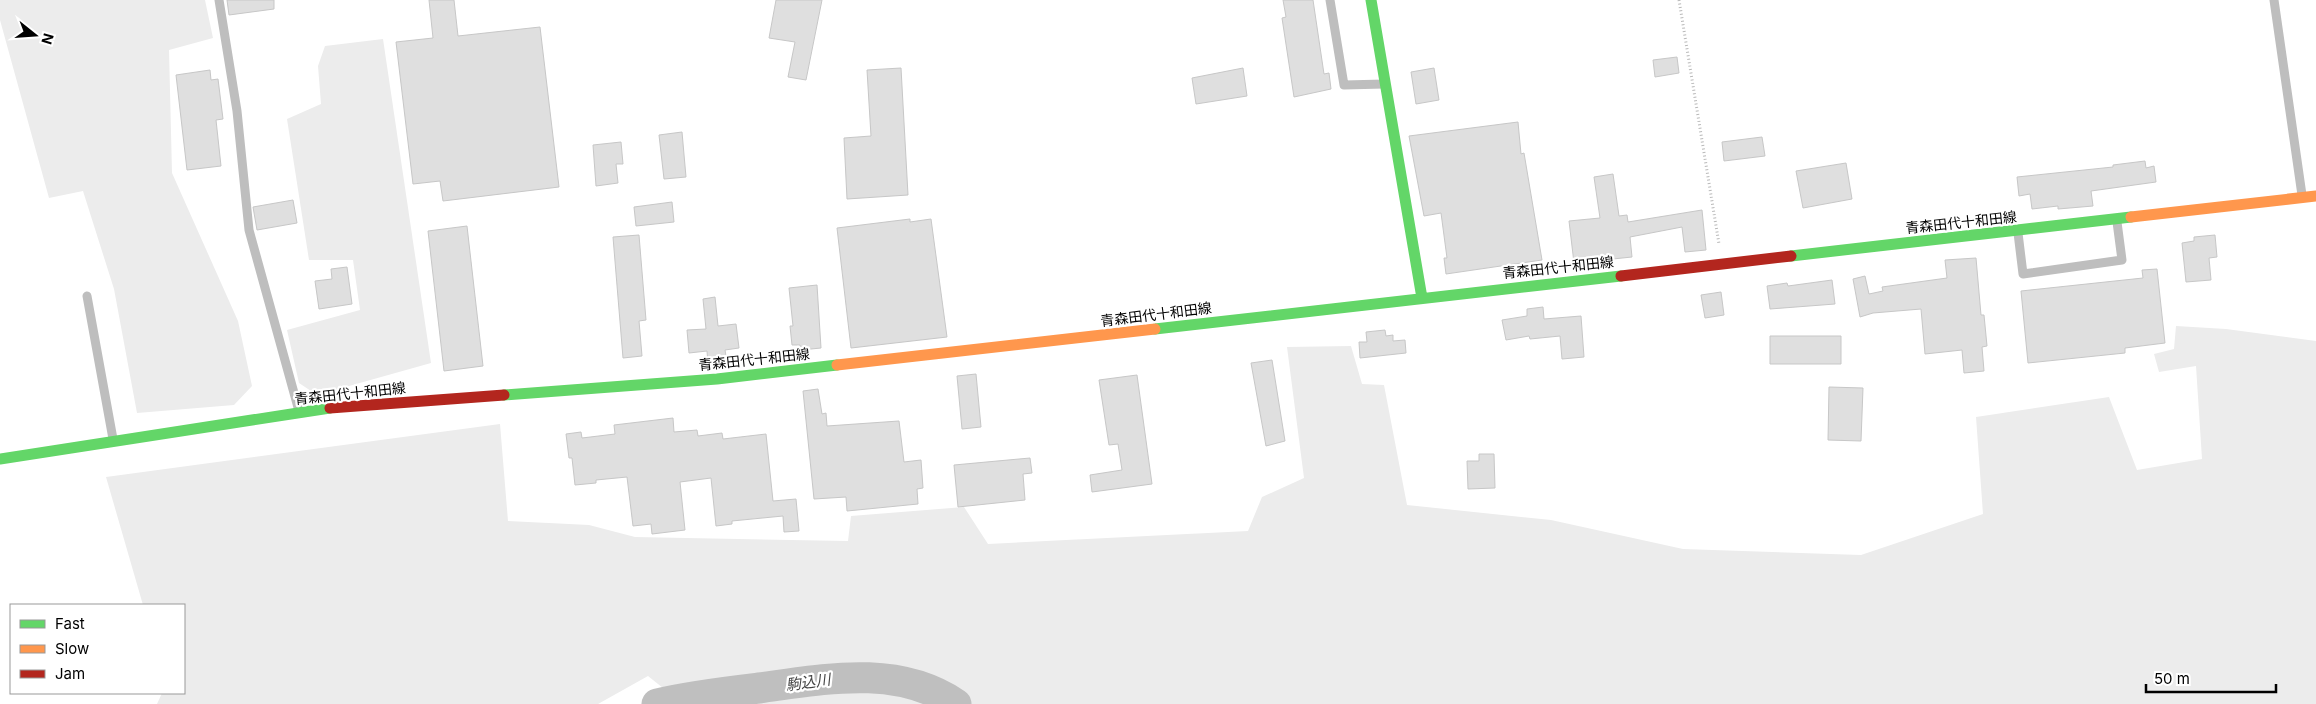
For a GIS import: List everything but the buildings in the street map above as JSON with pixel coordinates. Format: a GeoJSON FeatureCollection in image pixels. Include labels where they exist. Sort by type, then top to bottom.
{"type":"FeatureCollection","features":[{"type":"Feature","properties":{"kind":"main road"},"geometry":{"type":"LineString","coordinates":[[1370,0],[1422,298]]}},
{"type":"Feature","properties":{"kind":"main road","name":"青森田代十和田線"},"geometry":{"type":"LineString","coordinates":[[0,459],[328,408],[717,379],[2316,196]]}},
{"type":"Feature","properties":{"kind":"lane"},"geometry":{"type":"LineString","coordinates":[[218,0],[237,111],[249,230],[299,412]]}},
{"type":"Feature","properties":{"kind":"lane"},"geometry":{"type":"LineString","coordinates":[[1330,0],[1344,85],[1384,84]]}},
{"type":"Feature","properties":{"kind":"lane"},"geometry":{"type":"LineString","coordinates":[[2274,0],[2302,198]]}},
{"type":"Feature","properties":{"kind":"lane"},"geometry":{"type":"LineString","coordinates":[[2017,230],[2023,274],[2122,260],[2116,219]]}},
{"type":"Feature","properties":{"kind":"lane"},"geometry":{"type":"LineString","coordinates":[[87,296],[113,441]]}},
{"type":"Feature","properties":{"kind":"path"},"geometry":{"type":"LineString","coordinates":[[1679,0],[1722,264]]}},
{"type":"Feature","properties":{"kind":"shaded area"},"geometry":{"type":"Polygon","coordinates":[[[0,0],[205,0],[213,38],[169,50],[172,173],[238,321],[252,386],[234,405],[137,413],[114,289],[83,191],[49,198],[0,20],[0,0]]]}},
{"type":"Feature","properties":{"kind":"shaded area"},"geometry":{"type":"Polygon","coordinates":[[[383,39],[431,363],[317,395],[299,383],[287,330],[360,310],[353,260],[309,260],[287,119],[321,104],[318,66],[325,46],[383,39]]]}},
{"type":"Feature","properties":{"kind":"shaded area"},"geometry":{"type":"Polygon","coordinates":[[[2176,326],[2226,329],[2316,341],[2316,704],[683,704],[648,676],[598,704],[157,704],[162,694],[185,694],[185,604],[143,604],[106,477],[500,424],[508,521],[589,525],[635,537],[848,541],[851,516],[964,507],[988,544],[1248,531],[1262,497],[1304,478],[1287,347],[1351,346],[1362,384],[1384,385],[1407,505],[1551,520],[1683,549],[1861,555],[1983,514],[1976,417],[2109,397],[2137,470],[2202,459],[2196,366],[2159,372],[2154,354],[2174,349],[2176,326]]]}},
{"type":"Feature","properties":{"kind":"waterway","name":"駒込川"},"geometry":{"type":"LineString","coordinates":[[657,704],[708,694],[809,681],[860,678],[910,683],[933,691],[956,704]]}},
{"type":"Feature","properties":{"kind":"traffic: fast"},"geometry":{"type":"LineString","coordinates":[[1371,0],[1422,298]]}},
{"type":"Feature","properties":{"kind":"traffic: fast"},"geometry":{"type":"LineString","coordinates":[[1791,256],[2131,217]]}},
{"type":"Feature","properties":{"kind":"traffic: fast"},"geometry":{"type":"LineString","coordinates":[[1155,329],[1621,276]]}},
{"type":"Feature","properties":{"kind":"traffic: fast"},"geometry":{"type":"LineString","coordinates":[[504,395],[717,379],[837,365]]}},
{"type":"Feature","properties":{"kind":"traffic: fast"},"geometry":{"type":"LineString","coordinates":[[0,459],[330,408]]}},
{"type":"Feature","properties":{"kind":"traffic: slow"},"geometry":{"type":"LineString","coordinates":[[2131,217],[2316,196]]}},
{"type":"Feature","properties":{"kind":"traffic: slow"},"geometry":{"type":"LineString","coordinates":[[837,365],[1155,329]]}},
{"type":"Feature","properties":{"kind":"traffic: jam"},"geometry":{"type":"LineString","coordinates":[[1621,276],[1791,256]]}},
{"type":"Feature","properties":{"kind":"traffic: jam"},"geometry":{"type":"LineString","coordinates":[[330,408],[504,395]]}}]}
